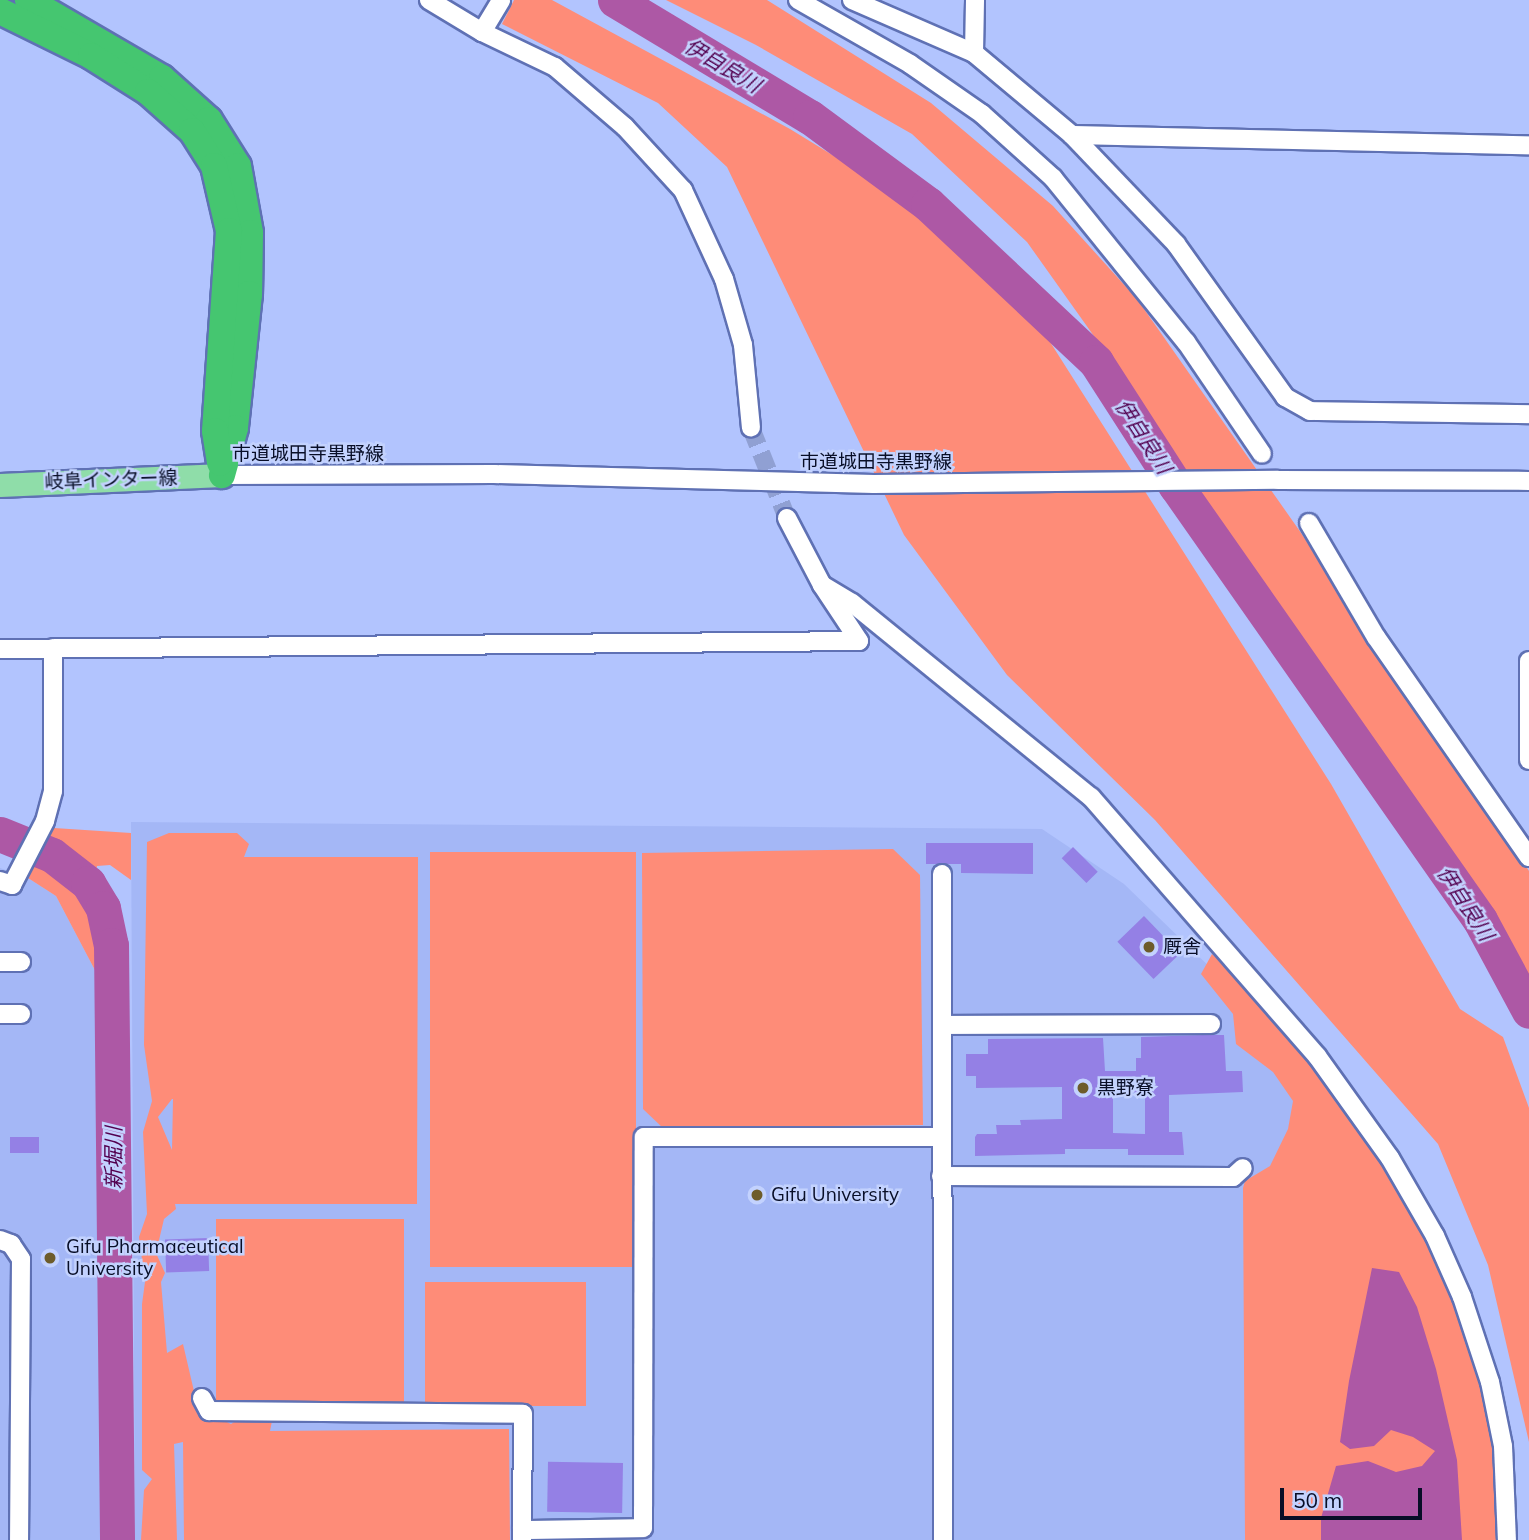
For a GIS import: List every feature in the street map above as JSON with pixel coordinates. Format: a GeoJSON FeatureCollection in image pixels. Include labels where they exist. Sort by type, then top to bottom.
{"type":"FeatureCollection","features":[{"type":"Feature","properties":{"kind":"highway"},"geometry":{"type":"LineString","coordinates":[[28,0],[162,78],[209,120],[238,166],[250,233],[249,294],[235,428],[222,475]]}},
{"type":"Feature","properties":{"kind":"highway"},"geometry":{"type":"LineString","coordinates":[[0,11],[92,56],[148,92],[192,131],[214,166],[229,231],[215,431],[222,475]]}},
{"type":"Feature","properties":{"kind":"main road","name":"岐阜インター線"},"geometry":{"type":"LineString","coordinates":[[0,485],[222,475]]}},
{"type":"Feature","properties":{"kind":"street"},"geometry":{"type":"LineString","coordinates":[[429,0],[486,25],[555,68],[625,127],[682,190],[724,279],[743,345],[751,428]]}},
{"type":"Feature","properties":{"kind":"street"},"geometry":{"type":"LineString","coordinates":[[486,25],[501,0]]}},
{"type":"Feature","properties":{"kind":"street"},"geometry":{"type":"LineString","coordinates":[[798,0],[910,64],[982,114],[1053,178],[1186,342],[1262,454]]}},
{"type":"Feature","properties":{"kind":"street"},"geometry":{"type":"LineString","coordinates":[[852,0],[974,53],[1072,135],[1176,244],[1285,397],[1310,411],[1529,414]]}},
{"type":"Feature","properties":{"kind":"street"},"geometry":{"type":"LineString","coordinates":[[974,53],[975,0]]}},
{"type":"Feature","properties":{"kind":"street"},"geometry":{"type":"LineString","coordinates":[[1072,135],[1529,145]]}},
{"type":"Feature","properties":{"kind":"street","name":"市道城田寺黒野線"},"geometry":{"type":"LineString","coordinates":[[222,475],[494,474],[873,484],[1278,480],[1529,481]]}},
{"type":"Feature","properties":{"kind":"street"},"geometry":{"type":"LineString","coordinates":[[0,649],[859,641],[822,584],[787,518]]}},
{"type":"Feature","properties":{"kind":"street"},"geometry":{"type":"LineString","coordinates":[[1309,523],[1376,637],[1529,857]]}},
{"type":"Feature","properties":{"kind":"street"},"geometry":{"type":"LineString","coordinates":[[822,584],[852,604],[1091,797],[1317,1056],[1382,1146],[1435,1236],[1462,1297],[1490,1382],[1503,1446],[1507,1540]]}},
{"type":"Feature","properties":{"kind":"street"},"geometry":{"type":"LineString","coordinates":[[6,883],[45,821],[53,791],[53,648]]}},
{"type":"Feature","properties":{"kind":"street"},"geometry":{"type":"LineString","coordinates":[[1529,661],[1529,760]]}},
{"type":"Feature","properties":{"kind":"street"},"geometry":{"type":"LineString","coordinates":[[942,874],[943,1540]]}},
{"type":"Feature","properties":{"kind":"street"},"geometry":{"type":"LineString","coordinates":[[0,962],[21,962]]}},
{"type":"Feature","properties":{"kind":"street"},"geometry":{"type":"LineString","coordinates":[[0,1014],[21,1014]]}},
{"type":"Feature","properties":{"kind":"street"},"geometry":{"type":"LineString","coordinates":[[942,1025],[1211,1024]]}},
{"type":"Feature","properties":{"kind":"street"},"geometry":{"type":"LineString","coordinates":[[202,1398],[209,1412],[523,1414],[522,1535],[643,1528],[644,1137],[942,1137]]}},
{"type":"Feature","properties":{"kind":"street"},"geometry":{"type":"LineString","coordinates":[[941,1176],[1233,1177],[1243,1168]]}},
{"type":"Feature","properties":{"kind":"street"},"geometry":{"type":"LineString","coordinates":[[0,1240],[11,1244],[21,1259],[19,1540]]}},
{"type":"Feature","properties":{"kind":"shaded area"},"geometry":{"type":"Polygon","coordinates":[[[514,0],[552,0],[790,129],[896,194],[1031,312],[1331,784],[1460,1009],[1503,1037],[1529,1108],[1529,1442],[1488,1265],[1438,1144],[1155,820],[1007,675],[904,535],[727,167],[658,103],[502,24],[514,0]]]}},
{"type":"Feature","properties":{"kind":"shaded area"},"geometry":{"type":"Polygon","coordinates":[[[666,0],[767,0],[931,103],[1053,206],[1137,299],[1299,530],[1529,871],[1529,994],[1323,675],[1269,602],[1138,398],[1027,242],[912,134],[756,45],[666,0]]]}},
{"type":"Feature","properties":{"kind":"shaded area","name":"Gifu University"},"geometry":{"type":"Polygon","coordinates":[[[131,822],[1042,829],[1124,884],[1218,975],[1326,1099],[1479,1540],[135,1540],[131,822]]]}},
{"type":"Feature","properties":{"kind":"shaded area"},"geometry":{"type":"Polygon","coordinates":[[[54,828],[131,833],[131,880],[110,865],[97,866],[90,911],[112,969],[98,976],[56,896],[28,878],[54,828]]]}},
{"type":"Feature","properties":{"kind":"shaded area"},"geometry":{"type":"Polygon","coordinates":[[[169,833],[237,833],[249,844],[244,857],[418,857],[417,1204],[175,1204],[176,1209],[164,1219],[156,1253],[165,1273],[161,1282],[167,1353],[183,1344],[200,1417],[206,1412],[231,1424],[247,1414],[272,1421],[270,1431],[509,1429],[510,1540],[184,1540],[183,1442],[174,1444],[177,1540],[141,1540],[144,1490],[152,1479],[142,1470],[142,1304],[145,1282],[139,1237],[147,1214],[143,1132],[152,1101],[144,1045],[147,842],[169,833]],[[173,1099],[158,1117],[172,1150],[173,1099]]]}},
{"type":"Feature","properties":{"kind":"shaded area"},"geometry":{"type":"Polygon","coordinates":[[[893,849],[920,875],[923,1125],[663,1128],[643,1109],[642,853],[893,849]]]}},
{"type":"Feature","properties":{"kind":"shaded area"},"geometry":{"type":"Polygon","coordinates":[[[430,852],[636,852],[636,1267],[430,1267],[430,852]]]}},
{"type":"Feature","properties":{"kind":"shaded area","name":"Gifu Pharmaceutical University"},"geometry":{"type":"Polygon","coordinates":[[[0,868],[28,878],[56,896],[98,976],[103,1540],[0,1540],[0,868]]]}},
{"type":"Feature","properties":{"kind":"shaded area"},"geometry":{"type":"Polygon","coordinates":[[[1212,954],[1250,989],[1318,1063],[1403,1189],[1470,1327],[1512,1499],[1513,1540],[1245,1540],[1243,1188],[1245,1181],[1270,1166],[1288,1129],[1293,1101],[1273,1072],[1236,1044],[1233,1014],[1201,974],[1212,954]]]}},
{"type":"Feature","properties":{"kind":"shaded area"},"geometry":{"type":"Polygon","coordinates":[[[216,1219],[404,1219],[404,1405],[216,1405],[216,1219]]]}},
{"type":"Feature","properties":{"kind":"shaded area"},"geometry":{"type":"Polygon","coordinates":[[[1372,1268],[1399,1272],[1417,1307],[1436,1369],[1457,1460],[1462,1540],[1321,1540],[1321,1518],[1336,1466],[1368,1461],[1396,1472],[1422,1466],[1435,1451],[1413,1437],[1391,1430],[1374,1446],[1350,1449],[1340,1442],[1349,1381],[1372,1268]]]}},
{"type":"Feature","properties":{"kind":"shaded area"},"geometry":{"type":"Polygon","coordinates":[[[425,1282],[586,1282],[586,1406],[425,1406],[425,1282]]]}},
{"type":"Feature","properties":{"kind":"building"},"geometry":{"type":"Polygon","coordinates":[[[926,843],[1033,843],[1033,874],[961,873],[961,864],[926,864],[926,843]]]}},
{"type":"Feature","properties":{"kind":"building"},"geometry":{"type":"Polygon","coordinates":[[[1073,847],[1098,872],[1086,883],[1062,858],[1073,847]]]}},
{"type":"Feature","properties":{"kind":"building","name":"厩舎"},"geometry":{"type":"Polygon","coordinates":[[[1144,916],[1180,953],[1154,979],[1117,942],[1144,916]]]}},
{"type":"Feature","properties":{"kind":"building"},"geometry":{"type":"Polygon","coordinates":[[[1224,1035],[1226,1071],[1242,1071],[1243,1092],[1169,1095],[1169,1132],[1182,1132],[1184,1155],[1128,1155],[1128,1149],[1065,1149],[1065,1154],[975,1156],[977,1134],[997,1134],[996,1125],[1021,1125],[1020,1120],[1062,1119],[1062,1087],[976,1088],[976,1076],[966,1076],[966,1054],[988,1054],[988,1039],[1103,1038],[1105,1071],[1136,1071],[1136,1058],[1141,1058],[1141,1037],[1224,1035]],[[1145,1092],[1113,1093],[1113,1133],[1145,1134],[1145,1092]]]}},
{"type":"Feature","properties":{"kind":"building"},"geometry":{"type":"Polygon","coordinates":[[[10,1137],[39,1137],[39,1153],[10,1153],[10,1137]]]}},
{"type":"Feature","properties":{"kind":"building"},"geometry":{"type":"Polygon","coordinates":[[[208,1238],[209,1271],[166,1272],[165,1240],[208,1238]]]}},
{"type":"Feature","properties":{"kind":"building"},"geometry":{"type":"Polygon","coordinates":[[[548,1462],[623,1463],[622,1513],[547,1512],[548,1462]]]}},
{"type":"Feature","properties":{"kind":"waterway","name":"伊自良川"},"geometry":{"type":"LineString","coordinates":[[615,0],[810,117],[928,204],[1096,362],[1176,486],[1480,920],[1529,1011]]}},
{"type":"Feature","properties":{"kind":"waterway","name":"新堀川"},"geometry":{"type":"LineString","coordinates":[[0,834],[52,855],[88,883],[103,908],[111,945],[117,1540]]}},
{"type":"Feature","properties":{"kind":"tunnel"},"geometry":{"type":"LineString","coordinates":[[751,428],[787,518]]}},
{"type":"Feature","properties":{"kind":"place","name":"厩舎"},"geometry":{"type":"Point","coordinates":[1149,947]}},
{"type":"Feature","properties":{"kind":"place","name":"黒野寮"},"geometry":{"type":"Point","coordinates":[1083,1088]}},
{"type":"Feature","properties":{"kind":"place","name":"Gifu University"},"geometry":{"type":"Point","coordinates":[757,1195]}},
{"type":"Feature","properties":{"kind":"place","name":"Gifu Pharmaceutical University"},"geometry":{"type":"Point","coordinates":[50,1258]}}]}
